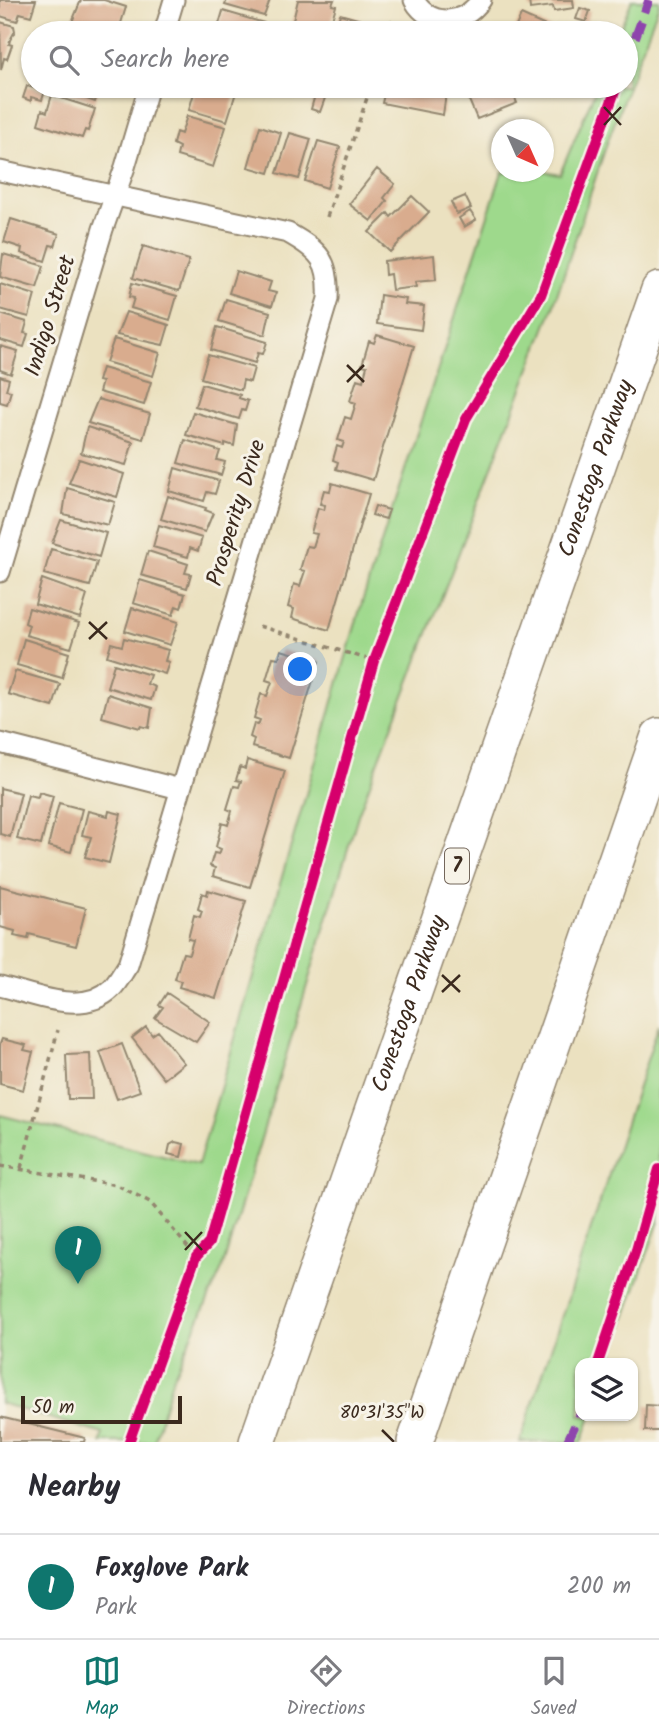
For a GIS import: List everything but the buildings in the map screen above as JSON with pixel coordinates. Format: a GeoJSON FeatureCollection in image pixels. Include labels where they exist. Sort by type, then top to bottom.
{"type":"FeatureCollection","features":[{"type":"Feature","properties":{"kind":"highway","name":"Conestoga Parkway"},"geometry":{"type":"LineString","coordinates":[[257,1442],[659,290]]}},
{"type":"Feature","properties":{"kind":"highway"},"geometry":{"type":"LineString","coordinates":[[415,1442],[659,736]]}},
{"type":"Feature","properties":{"kind":"street"},"geometry":{"type":"LineString","coordinates":[[168,21],[174,0]]}},
{"type":"Feature","properties":{"kind":"street"},"geometry":{"type":"LineString","coordinates":[[414,0],[427,15],[438,20],[462,18],[473,11],[481,0]]}},
{"type":"Feature","properties":{"kind":"street","name":"Indigo Street"},"geometry":{"type":"LineString","coordinates":[[0,572],[145,98]]}},
{"type":"Feature","properties":{"kind":"street","name":"Prosperity Drive"},"geometry":{"type":"LineString","coordinates":[[0,170],[288,233],[309,245],[325,262],[328,283],[328,299],[128,965],[112,988],[92,1002],[65,1002],[0,986]]}},
{"type":"Feature","properties":{"kind":"street"},"geometry":{"type":"LineString","coordinates":[[0,743],[180,789]]}},
{"type":"Feature","properties":{"kind":"path"},"geometry":{"type":"LineString","coordinates":[[327,217],[367,98]]}},
{"type":"Feature","properties":{"kind":"path"},"geometry":{"type":"LineString","coordinates":[[259,626],[374,661]]}},
{"type":"Feature","properties":{"kind":"path"},"geometry":{"type":"LineString","coordinates":[[21,1168],[58,1030]]}},
{"type":"Feature","properties":{"kind":"path"},"geometry":{"type":"LineString","coordinates":[[0,1166],[117,1185],[150,1202],[196,1257]]}},
{"type":"Feature","properties":{"kind":"green space"},"geometry":{"type":"Polygon","coordinates":[[[632,0],[659,0],[638,60],[638,21],[623,21],[632,0]]]}},
{"type":"Feature","properties":{"kind":"green space"},"geometry":{"type":"Polygon","coordinates":[[[592,98],[624,98],[551,313],[358,815],[222,1269],[173,1377],[154,1442],[101,1442],[103,1434],[0,1403],[0,1115],[198,1165],[362,602],[499,182],[554,182],[554,173],[560,174],[592,98]]]}},
{"type":"Feature","properties":{"kind":"green space"},"geometry":{"type":"Polygon","coordinates":[[[659,1024],[659,1221],[611,1358],[575,1358],[575,1421],[589,1421],[582,1442],[520,1442],[659,1024]]]}},
{"type":"Feature","properties":{"kind":"marked path"},"geometry":{"type":"LineString","coordinates":[[638,30],[649,0]]}},
{"type":"Feature","properties":{"kind":"marked path"},"geometry":{"type":"LineString","coordinates":[[567,1442],[577,1421]]}},
{"type":"Feature","properties":{"kind":"cycle path"},"geometry":{"type":"LineString","coordinates":[[129,1442],[196,1257],[209,1243],[374,661],[466,419],[541,295],[613,98]]}},
{"type":"Feature","properties":{"kind":"cycle path"},"geometry":{"type":"LineString","coordinates":[[600,1358],[636,1250],[659,1169]]}},
{"type":"Feature","properties":{"kind":"place","name":"Foxglove Park"},"geometry":{"type":"Point","coordinates":[78,1284]}}]}
